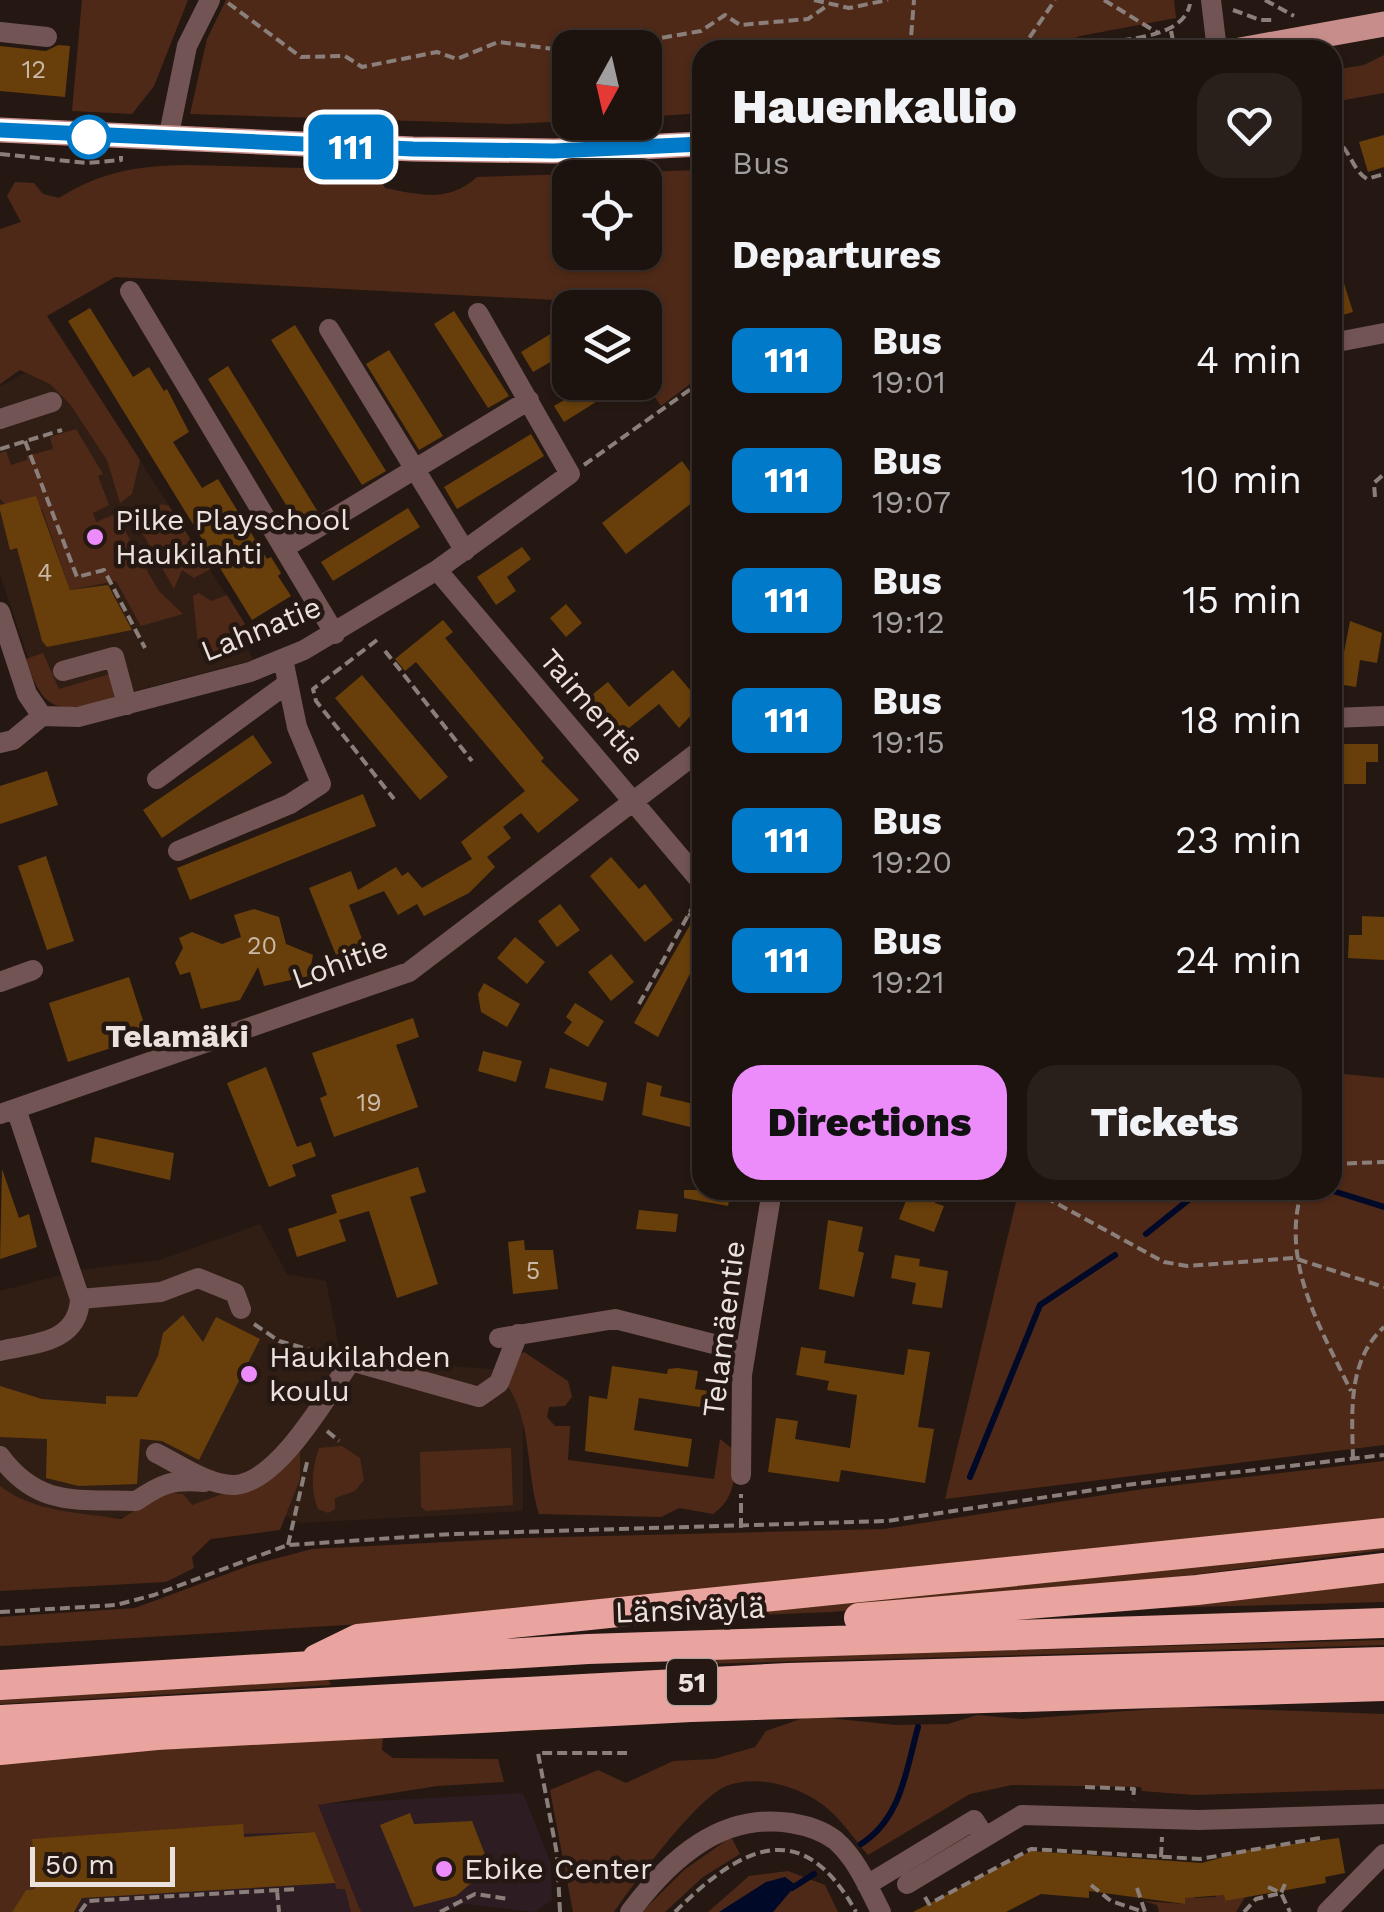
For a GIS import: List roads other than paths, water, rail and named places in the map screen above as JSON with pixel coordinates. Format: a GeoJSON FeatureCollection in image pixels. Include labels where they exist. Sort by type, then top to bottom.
{"type":"FeatureCollection","features":[{"type":"Feature","properties":{"kind":"highway"},"geometry":{"type":"LineString","coordinates":[[306,1665],[358,1640],[1384,1533]]}},
{"type":"Feature","properties":{"kind":"highway"},"geometry":{"type":"LineString","coordinates":[[588,1649],[716,1627],[1177,1592],[1384,1568]]}},
{"type":"Feature","properties":{"kind":"highway","name":"Länsiväylä"},"geometry":{"type":"LineString","coordinates":[[0,1685],[588,1649],[1384,1623]]}},
{"type":"Feature","properties":{"kind":"highway","name":"51"},"geometry":{"type":"LineString","coordinates":[[0,1720],[425,1695],[903,1674],[1384,1662]]}},
{"type":"Feature","properties":{"kind":"highway"},"geometry":{"type":"LineString","coordinates":[[0,1668],[52,1682]]}},
{"type":"Feature","properties":{"kind":"highway"},"geometry":{"type":"LineString","coordinates":[[0,1750],[177,1734],[690,1707],[1378,1688]]}},
{"type":"Feature","properties":{"kind":"main road"},"geometry":{"type":"LineString","coordinates":[[1295,40],[1384,24]]}},
{"type":"Feature","properties":{"kind":"main road"},"geometry":{"type":"LineString","coordinates":[[0,130],[124,139],[554,151],[692,144]]}},
{"type":"Feature","properties":{"kind":"street"},"geometry":{"type":"LineString","coordinates":[[168,139],[186,46],[210,0]]}},
{"type":"Feature","properties":{"kind":"street"},"geometry":{"type":"LineString","coordinates":[[1212,7],[1215,40]]}},
{"type":"Feature","properties":{"kind":"street"},"geometry":{"type":"LineString","coordinates":[[0,32],[47,37]]}},
{"type":"Feature","properties":{"kind":"street"},"geometry":{"type":"LineString","coordinates":[[130,291],[335,634]]}},
{"type":"Feature","properties":{"kind":"street"},"geometry":{"type":"LineString","coordinates":[[286,547],[529,400],[478,312]]}},
{"type":"Feature","properties":{"kind":"street"},"geometry":{"type":"LineString","coordinates":[[329,329],[464,551]]}},
{"type":"Feature","properties":{"kind":"street"},"geometry":{"type":"LineString","coordinates":[[1342,341],[1384,333]]}},
{"type":"Feature","properties":{"kind":"street","name":"Lahnatie"},"geometry":{"type":"LineString","coordinates":[[42,716],[78,718],[283,659],[335,634],[437,570],[570,474],[529,400]]}},
{"type":"Feature","properties":{"kind":"street"},"geometry":{"type":"LineString","coordinates":[[0,419],[52,402]]}},
{"type":"Feature","properties":{"kind":"street","name":"Taimentie"},"geometry":{"type":"LineString","coordinates":[[437,570],[636,802],[692,876]]}},
{"type":"Feature","properties":{"kind":"street"},"geometry":{"type":"LineString","coordinates":[[0,612],[27,694],[42,716],[12,740],[0,743]]}},
{"type":"Feature","properties":{"kind":"street"},"geometry":{"type":"LineString","coordinates":[[62,671],[114,657],[127,705]]}},
{"type":"Feature","properties":{"kind":"street"},"geometry":{"type":"LineString","coordinates":[[178,851],[290,804],[321,784],[296,727],[283,659]]}},
{"type":"Feature","properties":{"kind":"street"},"geometry":{"type":"LineString","coordinates":[[157,779],[288,683]]}},
{"type":"Feature","properties":{"kind":"street"},"geometry":{"type":"LineString","coordinates":[[1342,718],[1384,716]]}},
{"type":"Feature","properties":{"kind":"street","name":"Lohitie"},"geometry":{"type":"LineString","coordinates":[[8,1112],[408,972],[692,757]]}},
{"type":"Feature","properties":{"kind":"street"},"geometry":{"type":"LineString","coordinates":[[0,982],[33,970]]}},
{"type":"Feature","properties":{"kind":"street"},"geometry":{"type":"LineString","coordinates":[[0,1352],[61,1337],[73,1328],[80,1299],[8,1112]]}},
{"type":"Feature","properties":{"kind":"street","name":"Telamäentie"},"geometry":{"type":"LineString","coordinates":[[741,1475],[745,1352],[770,1200]]}},
{"type":"Feature","properties":{"kind":"street"},"geometry":{"type":"LineString","coordinates":[[80,1299],[161,1292],[198,1278],[235,1292],[242,1309]]}},
{"type":"Feature","properties":{"kind":"street"},"geometry":{"type":"LineString","coordinates":[[0,1456],[14,1476],[48,1497],[136,1501],[149,1489],[182,1480],[248,1481],[313,1427],[351,1362],[480,1397],[499,1383],[509,1336],[615,1319],[745,1352]]}},
{"type":"Feature","properties":{"kind":"street"},"geometry":{"type":"LineString","coordinates":[[156,1453],[216,1482]]}},
{"type":"Feature","properties":{"kind":"street"},"geometry":{"type":"LineString","coordinates":[[423,1658],[425,1695]]}},
{"type":"Feature","properties":{"kind":"street"},"geometry":{"type":"LineString","coordinates":[[874,1899],[1022,1814],[1198,1820],[1384,1814]]}},
{"type":"Feature","properties":{"kind":"street"},"geometry":{"type":"LineString","coordinates":[[630,1912],[688,1851],[724,1827],[765,1819],[812,1826],[834,1839],[854,1861],[874,1899]]}},
{"type":"Feature","properties":{"kind":"street"},"geometry":{"type":"LineString","coordinates":[[874,1899],[974,1820],[985,1837]]}},
{"type":"Feature","properties":{"kind":"street"},"geometry":{"type":"LineString","coordinates":[[1327,1912],[1384,1854]]}},
{"type":"Feature","properties":{"kind":"water"},"geometry":{"type":"Polygon","coordinates":[[[785,1877],[796,1885],[773,1912],[719,1912],[766,1882],[785,1877]]]}},
{"type":"Feature","properties":{"kind":"waterway"},"geometry":{"type":"LineString","coordinates":[[1342,1194],[1384,1207]]}},
{"type":"Feature","properties":{"kind":"waterway"},"geometry":{"type":"LineString","coordinates":[[1146,1234],[1188,1200]]}},
{"type":"Feature","properties":{"kind":"waterway"},"geometry":{"type":"LineString","coordinates":[[970,1477],[1040,1305],[1115,1255]]}},
{"type":"Feature","properties":{"kind":"waterway"},"geometry":{"type":"LineString","coordinates":[[861,1844],[874,1834],[893,1808],[918,1727]]}},
{"type":"Feature","properties":{"kind":"waterway"},"geometry":{"type":"LineString","coordinates":[[792,1888],[814,1874]]}},
{"type":"Feature","properties":{"kind":"place","name":"Pilke Playschool Haukilahti"},"geometry":{"type":"Point","coordinates":[95,537]}},
{"type":"Feature","properties":{"kind":"place","name":"Haukilahden koulu"},"geometry":{"type":"Point","coordinates":[249,1374]}},
{"type":"Feature","properties":{"kind":"place","name":"Ebike Center"},"geometry":{"type":"Point","coordinates":[444,1869]}},
{"type":"Feature","properties":{"kind":"district","name":"Telamäki"},"geometry":{"type":"Point","coordinates":[177,1036]}}]}
